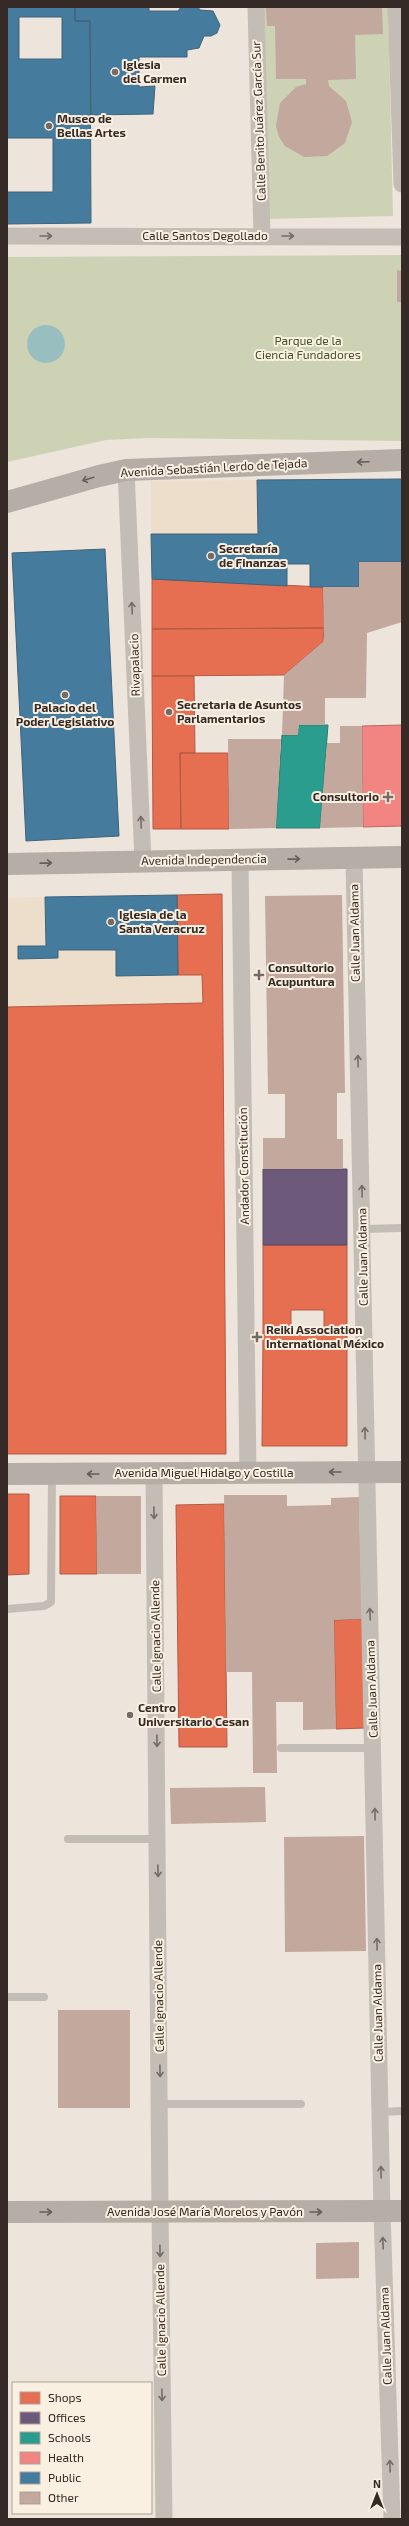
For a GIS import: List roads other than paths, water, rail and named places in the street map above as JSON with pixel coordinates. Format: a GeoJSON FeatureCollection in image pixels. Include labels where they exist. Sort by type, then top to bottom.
{"type":"FeatureCollection","features":[{"type":"Feature","properties":{"kind":"main road","name":"Avenida Sebastián Lerdo de Tejada"},"geometry":{"type":"LineString","coordinates":[[7,502],[99,476],[126,470],[402,460]]}},
{"type":"Feature","properties":{"kind":"main road","name":"Avenida Independencia"},"geometry":{"type":"LineString","coordinates":[[7,864],[402,857]]}},
{"type":"Feature","properties":{"kind":"main road","name":"Avenida Miguel Hidalgo y Costilla"},"geometry":{"type":"LineString","coordinates":[[7,1474],[402,1472]]}},
{"type":"Feature","properties":{"kind":"main road","name":"Avenida José María Morelos y Pavón"},"geometry":{"type":"LineString","coordinates":[[7,2212],[392,2211]]}},
{"type":"Feature","properties":{"kind":"street","name":"Calle Benito Juárez García Sur"},"geometry":{"type":"LineString","coordinates":[[256,7],[262,236]]}},
{"type":"Feature","properties":{"kind":"street"},"geometry":{"type":"LineString","coordinates":[[396,7],[402,184]]}},
{"type":"Feature","properties":{"kind":"street","name":"Calle Santos Degollado"},"geometry":{"type":"LineString","coordinates":[[7,236],[402,237]]}},
{"type":"Feature","properties":{"kind":"street","name":"Rivapalacio"},"geometry":{"type":"LineString","coordinates":[[126,470],[143,861]]}},
{"type":"Feature","properties":{"kind":"street","name":"Calle Juan Aldama"},"geometry":{"type":"LineString","coordinates":[[354,858],[366,1472],[374,1748],[380,2112],[392,2211],[392,2519]]}},
{"type":"Feature","properties":{"kind":"street","name":"Andador Constitución"},"geometry":{"type":"LineString","coordinates":[[240,860],[248,1473]]}},
{"type":"Feature","properties":{"kind":"street","name":"Calle Ignacio Allende"},"geometry":{"type":"LineString","coordinates":[[154,1474],[164,2519]]}},
{"type":"Feature","properties":{"kind":"lane"},"geometry":{"type":"LineString","coordinates":[[362,1229],[402,1228]]}},
{"type":"Feature","properties":{"kind":"lane"},"geometry":{"type":"LineString","coordinates":[[7,1609],[44,1606],[51,1602],[52,1474]]}},
{"type":"Feature","properties":{"kind":"lane"},"geometry":{"type":"LineString","coordinates":[[281,1748],[374,1748]]}},
{"type":"Feature","properties":{"kind":"lane"},"geometry":{"type":"LineString","coordinates":[[68,1839],[158,1839]]}},
{"type":"Feature","properties":{"kind":"lane"},"geometry":{"type":"LineString","coordinates":[[7,1997],[44,1997]]}},
{"type":"Feature","properties":{"kind":"lane"},"geometry":{"type":"LineString","coordinates":[[160,2104],[300,2104]]}},
{"type":"Feature","properties":{"kind":"lane"},"geometry":{"type":"LineString","coordinates":[[380,2112],[402,2111]]}},
{"type":"Feature","properties":{"kind":"water"},"geometry":{"type":"Polygon","coordinates":[[[42,325],[50,325],[57,328],[62,333],[65,344],[62,355],[57,360],[50,363],[42,363],[35,360],[30,355],[27,348],[27,340],[30,333],[35,328],[42,325]]]}},
{"type":"Feature","properties":{"kind":"place","name":"Iglesia del Carmen"},"geometry":{"type":"Point","coordinates":[115,72]}},
{"type":"Feature","properties":{"kind":"place","name":"Museo de Bellas Artes"},"geometry":{"type":"Point","coordinates":[49,126]}},
{"type":"Feature","properties":{"kind":"place","name":"Secretaría de Finanzas"},"geometry":{"type":"Point","coordinates":[211,556]}},
{"type":"Feature","properties":{"kind":"place","name":"Palacio del Poder Legislativo"},"geometry":{"type":"Point","coordinates":[65,695]}},
{"type":"Feature","properties":{"kind":"place","name":"Secretaria de Asuntos Parlamentarios"},"geometry":{"type":"Point","coordinates":[169,712]}},
{"type":"Feature","properties":{"kind":"place","name":"Consultorio"},"geometry":{"type":"Point","coordinates":[388,797]}},
{"type":"Feature","properties":{"kind":"place","name":"Iglesia de la Santa Veracruz"},"geometry":{"type":"Point","coordinates":[111,922]}},
{"type":"Feature","properties":{"kind":"place","name":"Consultorio Acupuntura"},"geometry":{"type":"Point","coordinates":[259,975]}},
{"type":"Feature","properties":{"kind":"place","name":"Reiki Association International México"},"geometry":{"type":"Point","coordinates":[257,1337]}},
{"type":"Feature","properties":{"kind":"place","name":"Centro Universitario Cesan"},"geometry":{"type":"Point","coordinates":[130,1715]}},
{"type":"Feature","properties":{"kind":"park label","name":"Parque de la Ciencia Fundadores"},"geometry":{"type":"Point","coordinates":[308,348]}}]}
